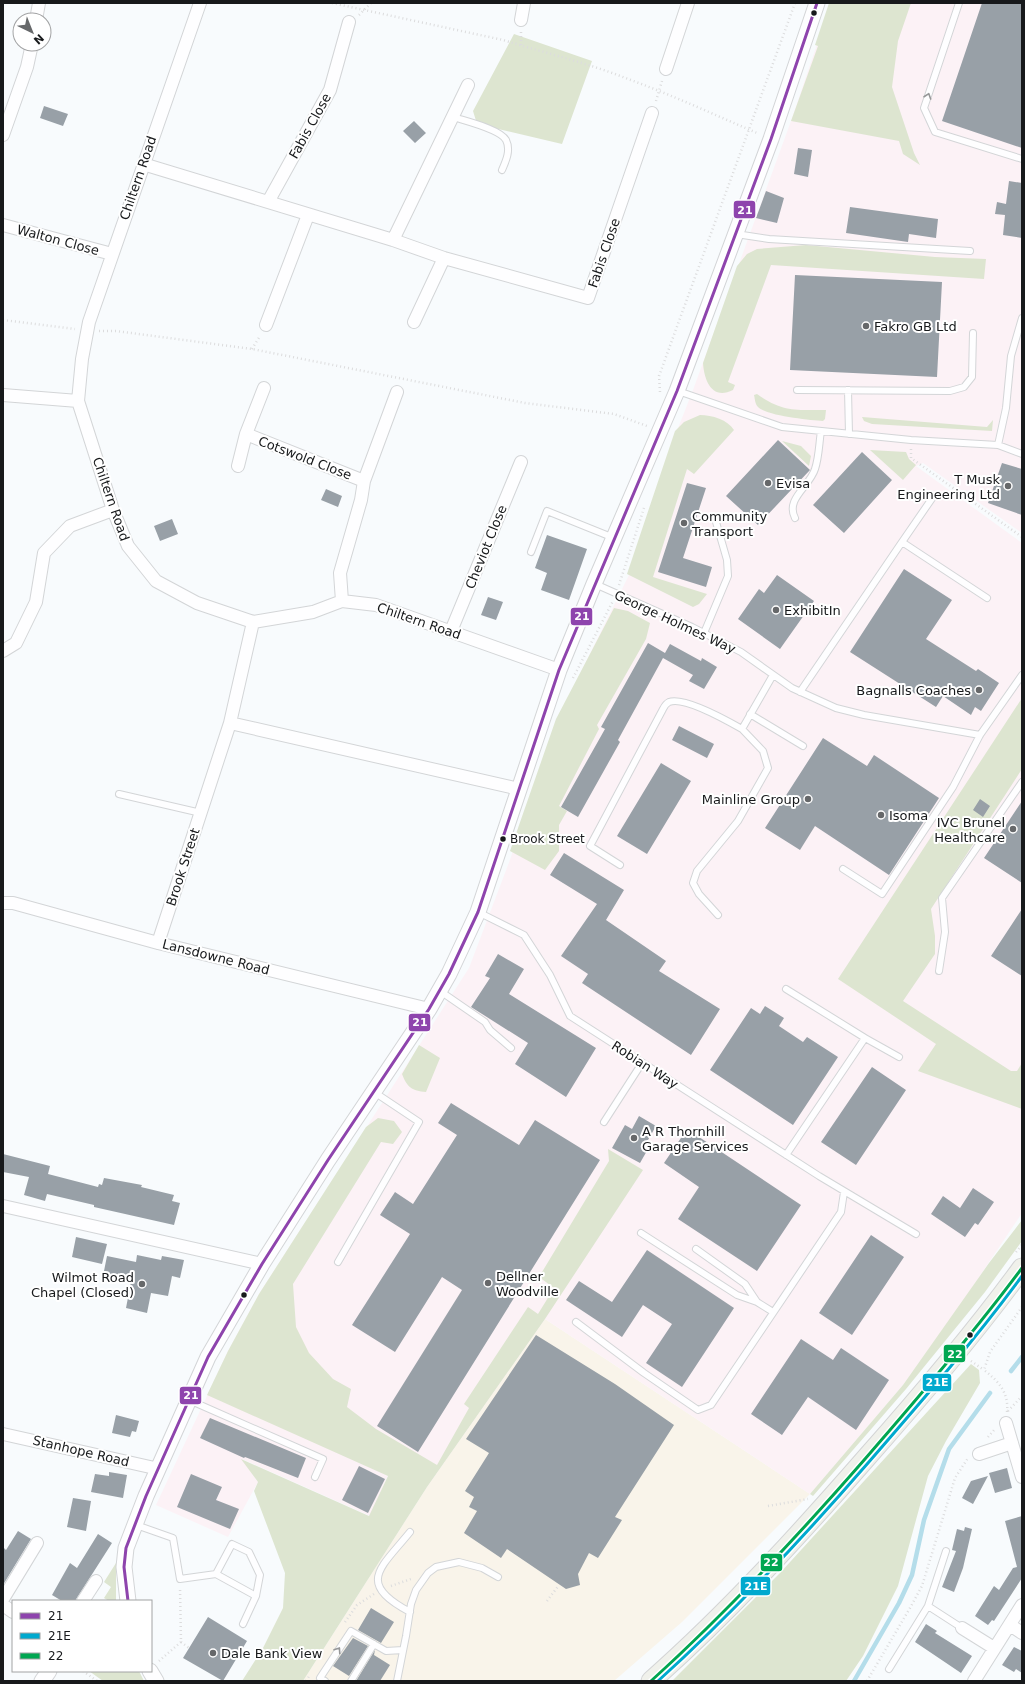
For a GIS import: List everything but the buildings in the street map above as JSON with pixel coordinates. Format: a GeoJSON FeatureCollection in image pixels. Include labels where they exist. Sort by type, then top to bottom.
{"type":"FeatureCollection","features":[{"type":"Feature","properties":{"kind":"main road"},"geometry":{"type":"LineString","coordinates":[[651,1681],[733,1602],[840,1488],[955,1354],[998,1301],[1022,1268]]}},
{"type":"Feature","properties":{"kind":"street","name":"Chiltern Road"},"geometry":{"type":"LineString","coordinates":[[200,3],[112,254],[88,330],[82,359],[78,401],[113,510],[128,546],[156,581],[197,603],[253,622],[313,612],[342,601],[376,605],[559,670]]}},
{"type":"Feature","properties":{"kind":"street"},"geometry":{"type":"LineString","coordinates":[[521,20],[524,3]]}},
{"type":"Feature","properties":{"kind":"street"},"geometry":{"type":"LineString","coordinates":[[666,69],[688,3]]}},
{"type":"Feature","properties":{"kind":"street"},"geometry":{"type":"LineString","coordinates":[[128,1600],[124,1567],[126,1548],[134,1524],[189,1400],[227,1323],[262,1264],[328,1160],[440,991],[478,912],[559,670],[594,584],[677,391],[771,139],[817,3]]}},
{"type":"Feature","properties":{"kind":"street","name":"Fabis Close"},"geometry":{"type":"LineString","coordinates":[[268,202],[330,90],[349,22]]}},
{"type":"Feature","properties":{"kind":"street"},"geometry":{"type":"LineString","coordinates":[[3,135],[27,67],[30,52]]}},
{"type":"Feature","properties":{"kind":"street"},"geometry":{"type":"LineString","coordinates":[[393,240],[468,85]]}},
{"type":"Feature","properties":{"kind":"street","name":"Fabis Close"},"geometry":{"type":"LineString","coordinates":[[143,164],[393,240],[444,258],[588,298],[652,113]]}},
{"type":"Feature","properties":{"kind":"street"},"geometry":{"type":"LineString","coordinates":[[266,325],[308,215]]}},
{"type":"Feature","properties":{"kind":"street","name":"Walton Close"},"geometry":{"type":"LineString","coordinates":[[3,225],[112,254]]}},
{"type":"Feature","properties":{"kind":"street"},"geometry":{"type":"LineString","coordinates":[[414,322],[444,258]]}},
{"type":"Feature","properties":{"kind":"street","name":"Cotswold Close"},"geometry":{"type":"LineString","coordinates":[[238,466],[246,434],[264,388]]}},
{"type":"Feature","properties":{"kind":"street","name":"Cotswold Close"},"geometry":{"type":"LineString","coordinates":[[342,601],[340,573],[361,500],[364,481],[397,392]]}},
{"type":"Feature","properties":{"kind":"street"},"geometry":{"type":"LineString","coordinates":[[3,395],[78,401]]}},
{"type":"Feature","properties":{"kind":"street","name":"Cotswold Close"},"geometry":{"type":"LineString","coordinates":[[246,434],[364,481]]}},
{"type":"Feature","properties":{"kind":"street","name":"Cheviot Close"},"geometry":{"type":"LineString","coordinates":[[451,632],[521,462]]}},
{"type":"Feature","properties":{"kind":"street"},"geometry":{"type":"LineString","coordinates":[[3,651],[16,643],[36,602],[44,553],[70,526],[113,510]]}},
{"type":"Feature","properties":{"kind":"street","name":"Brook Street"},"geometry":{"type":"LineString","coordinates":[[158,942],[230,723],[253,622]]}},
{"type":"Feature","properties":{"kind":"street"},"geometry":{"type":"LineString","coordinates":[[230,723],[519,789]]}},
{"type":"Feature","properties":{"kind":"street","name":"Lansdowne Road"},"geometry":{"type":"LineString","coordinates":[[3,903],[13,903],[158,942],[429,1009]]}},
{"type":"Feature","properties":{"kind":"street"},"geometry":{"type":"LineString","coordinates":[[3,1206],[262,1264]]}},
{"type":"Feature","properties":{"kind":"street"},"geometry":{"type":"LineString","coordinates":[[1005,1418],[1022,1477]]}},
{"type":"Feature","properties":{"kind":"street","name":"Stanhope Road"},"geometry":{"type":"LineString","coordinates":[[3,1434],[159,1469]]}},
{"type":"Feature","properties":{"kind":"street"},"geometry":{"type":"LineString","coordinates":[[975,1453],[1012,1443]]}},
{"type":"Feature","properties":{"kind":"street"},"geometry":{"type":"LineString","coordinates":[[3,1599],[37,1543]]}},
{"type":"Feature","properties":{"kind":"street"},"geometry":{"type":"LineString","coordinates":[[84,1600],[96,1581]]}},
{"type":"Feature","properties":{"kind":"street"},"geometry":{"type":"LineString","coordinates":[[3,1605],[12,1611]]}},
{"type":"Feature","properties":{"kind":"street"},"geometry":{"type":"LineString","coordinates":[[974,1681],[1022,1605]]}},
{"type":"Feature","properties":{"kind":"street"},"geometry":{"type":"LineString","coordinates":[[1010,1625],[1022,1633]]}},
{"type":"Feature","properties":{"kind":"street"},"geometry":{"type":"LineString","coordinates":[[962,1628],[994,1648]]}},
{"type":"Feature","properties":{"kind":"street"},"geometry":{"type":"LineString","coordinates":[[153,1667],[156,1681]]}},
{"type":"Feature","properties":{"kind":"street"},"geometry":{"type":"LineString","coordinates":[[42,1681],[48,1672]]}},
{"type":"Feature","properties":{"kind":"lane"},"geometry":{"type":"LineString","coordinates":[[959,3],[924,108],[935,132],[1022,160]]}},
{"type":"Feature","properties":{"kind":"lane"},"geometry":{"type":"LineString","coordinates":[[453,117],[500,134],[506,141],[508,155],[502,170]]}},
{"type":"Feature","properties":{"kind":"lane"},"geometry":{"type":"LineString","coordinates":[[735,234],[769,239],[970,251]]}},
{"type":"Feature","properties":{"kind":"lane"},"geometry":{"type":"LineString","coordinates":[[998,446],[1006,408],[1011,356],[1022,318]]}},
{"type":"Feature","properties":{"kind":"lane"},"geometry":{"type":"LineString","coordinates":[[797,390],[950,391],[964,387],[972,377],[973,333]]}},
{"type":"Feature","properties":{"kind":"lane"},"geometry":{"type":"LineString","coordinates":[[848,390],[849,434]]}},
{"type":"Feature","properties":{"kind":"lane"},"geometry":{"type":"LineString","coordinates":[[677,391],[782,427],[912,440],[998,446],[1022,454]]}},
{"type":"Feature","properties":{"kind":"lane"},"geometry":{"type":"LineString","coordinates":[[795,518],[792,512],[792,505],[815,470],[821,431]]}},
{"type":"Feature","properties":{"kind":"lane"},"geometry":{"type":"LineString","coordinates":[[800,692],[933,497]]}},
{"type":"Feature","properties":{"kind":"lane"},"geometry":{"type":"LineString","coordinates":[[531,552],[548,511],[614,538]]}},
{"type":"Feature","properties":{"kind":"lane"},"geometry":{"type":"LineString","coordinates":[[704,633],[728,576],[727,560],[716,522]]}},
{"type":"Feature","properties":{"kind":"lane"},"geometry":{"type":"LineString","coordinates":[[902,542],[987,598]]}},
{"type":"Feature","properties":{"kind":"lane","name":"George Holmes Way"},"geometry":{"type":"LineString","coordinates":[[594,584],[704,633],[741,652],[800,692],[836,708],[864,715],[980,735]]}},
{"type":"Feature","properties":{"kind":"lane"},"geometry":{"type":"LineString","coordinates":[[742,729],[773,675]]}},
{"type":"Feature","properties":{"kind":"lane"},"geometry":{"type":"LineString","coordinates":[[843,869],[882,894],[953,787],[980,735],[1022,676]]}},
{"type":"Feature","properties":{"kind":"lane"},"geometry":{"type":"LineString","coordinates":[[620,865],[590,846],[663,709],[668,702],[677,701],[713,713],[742,729],[763,751],[768,768],[738,821],[697,871],[693,883],[699,894],[718,915]]}},
{"type":"Feature","properties":{"kind":"lane"},"geometry":{"type":"LineString","coordinates":[[750,714],[803,746]]}},
{"type":"Feature","properties":{"kind":"lane"},"geometry":{"type":"LineString","coordinates":[[939,971],[945,932],[942,898],[1022,782]]}},
{"type":"Feature","properties":{"kind":"lane"},"geometry":{"type":"LineString","coordinates":[[119,794],[201,813]]}},
{"type":"Feature","properties":{"kind":"lane","name":"Robian Way"},"geometry":{"type":"LineString","coordinates":[[478,912],[524,935],[550,975],[570,1016],[844,1192],[916,1234]]}},
{"type":"Feature","properties":{"kind":"lane"},"geometry":{"type":"LineString","coordinates":[[786,989],[865,1038],[899,1057]]}},
{"type":"Feature","properties":{"kind":"lane"},"geometry":{"type":"LineString","coordinates":[[440,991],[485,1022],[490,1030],[511,1048]]}},
{"type":"Feature","properties":{"kind":"lane"},"geometry":{"type":"LineString","coordinates":[[786,1155],[865,1038]]}},
{"type":"Feature","properties":{"kind":"lane"},"geometry":{"type":"LineString","coordinates":[[604,1122],[642,1063]]}},
{"type":"Feature","properties":{"kind":"lane"},"geometry":{"type":"LineString","coordinates":[[338,1262],[419,1122],[374,1092]]}},
{"type":"Feature","properties":{"kind":"lane"},"geometry":{"type":"LineString","coordinates":[[576,1322],[644,1373],[698,1410],[711,1405],[841,1212],[844,1192]]}},
{"type":"Feature","properties":{"kind":"lane"},"geometry":{"type":"LineString","coordinates":[[641,1233],[737,1296],[757,1302],[773,1312]]}},
{"type":"Feature","properties":{"kind":"lane"},"geometry":{"type":"LineString","coordinates":[[696,1249],[745,1284],[757,1302]]}},
{"type":"Feature","properties":{"kind":"lane"},"geometry":{"type":"LineString","coordinates":[[189,1400],[323,1459],[315,1477]]}},
{"type":"Feature","properties":{"kind":"lane"},"geometry":{"type":"LineString","coordinates":[[134,1524],[173,1538],[180,1579],[216,1574],[256,1596]]}},
{"type":"Feature","properties":{"kind":"lane"},"geometry":{"type":"LineString","coordinates":[[410,1532],[378,1573],[377,1582],[380,1590],[393,1603],[410,1612]]}},
{"type":"Feature","properties":{"kind":"lane"},"geometry":{"type":"LineString","coordinates":[[216,1574],[232,1544],[249,1552],[260,1575],[256,1596],[243,1624]]}},
{"type":"Feature","properties":{"kind":"lane"},"geometry":{"type":"LineString","coordinates":[[889,1669],[928,1606],[946,1551]]}},
{"type":"Feature","properties":{"kind":"lane"},"geometry":{"type":"LineString","coordinates":[[397,1681],[410,1612],[416,1590],[428,1573],[436,1567],[459,1562],[482,1568],[498,1576]]}},
{"type":"Feature","properties":{"kind":"lane"},"geometry":{"type":"LineString","coordinates":[[928,1606],[962,1628]]}},
{"type":"Feature","properties":{"kind":"lane"},"geometry":{"type":"LineString","coordinates":[[324,1681],[320,1678],[351,1631],[386,1651],[403,1650]]}},
{"type":"Feature","properties":{"kind":"lane"},"geometry":{"type":"LineString","coordinates":[[351,1681],[374,1644]]}},
{"type":"Feature","properties":{"kind":"path"},"geometry":{"type":"LineString","coordinates":[[332,3],[503,40],[627,78],[715,113],[771,139]]}},
{"type":"Feature","properties":{"kind":"path"},"geometry":{"type":"LineString","coordinates":[[349,22],[366,10],[371,3]]}},
{"type":"Feature","properties":{"kind":"path"},"geometry":{"type":"LineString","coordinates":[[660,400],[659,376],[795,3]]}},
{"type":"Feature","properties":{"kind":"path"},"geometry":{"type":"LineString","coordinates":[[652,113],[666,69]]}},
{"type":"Feature","properties":{"kind":"path"},"geometry":{"type":"LineString","coordinates":[[3,320],[88,330],[116,331],[252,349],[525,403],[614,414],[661,431]]}},
{"type":"Feature","properties":{"kind":"path"},"geometry":{"type":"LineString","coordinates":[[912,440],[911,458],[1022,537]]}},
{"type":"Feature","properties":{"kind":"path"},"geometry":{"type":"LineString","coordinates":[[572,679],[617,594]]}},
{"type":"Feature","properties":{"kind":"path"},"geometry":{"type":"LineString","coordinates":[[984,1370],[990,1352],[1022,1307]]}},
{"type":"Feature","properties":{"kind":"path"},"geometry":{"type":"LineString","coordinates":[[969,1359],[984,1370],[1001,1387],[1008,1399],[1005,1418]]}},
{"type":"Feature","properties":{"kind":"path"},"geometry":{"type":"LineString","coordinates":[[984,1439],[1005,1418],[1022,1396]]}},
{"type":"Feature","properties":{"kind":"path"},"geometry":{"type":"LineString","coordinates":[[867,1681],[922,1586],[955,1478],[975,1453]]}},
{"type":"Feature","properties":{"kind":"path"},"geometry":{"type":"LineString","coordinates":[[768,1506],[813,1498]]}},
{"type":"Feature","properties":{"kind":"path"},"geometry":{"type":"LineString","coordinates":[[380,1590],[428,1573]]}},
{"type":"Feature","properties":{"kind":"path"},"geometry":{"type":"LineString","coordinates":[[153,1667],[181,1642],[180,1579]]}},
{"type":"Feature","properties":{"kind":"path"},"geometry":{"type":"LineString","coordinates":[[547,1601],[559,1585]]}},
{"type":"Feature","properties":{"kind":"path"},"geometry":{"type":"LineString","coordinates":[[181,1642],[189,1648]]}},
{"type":"Feature","properties":{"kind":"path"},"geometry":{"type":"LineString","coordinates":[[84,1672],[97,1681]]}},
{"type":"Feature","properties":{"kind":"shaded area"},"geometry":{"type":"Polygon","coordinates":[[[831,3],[1022,3],[1022,533],[923,463],[916,466],[1022,543],[1022,1213],[961,1304],[903,1385],[810,1494],[545,1319],[427,1487],[388,1475],[370,1516],[242,1459],[258,1482],[228,1537],[156,1505],[228,1351],[259,1294],[469,968],[511,857],[554,726],[629,575],[669,451],[693,390],[791,121],[831,3]]]}},
{"type":"Feature","properties":{"kind":"shaded area"},"geometry":{"type":"Polygon","coordinates":[[[545,1319],[810,1494],[682,1622],[614,1681],[303,1681],[427,1487],[545,1319]]]}},
{"type":"Feature","properties":{"kind":"green space"},"geometry":{"type":"Polygon","coordinates":[[[829,3],[911,3],[898,41],[892,87],[914,153],[920,165],[903,154],[899,141],[791,121],[818,46],[815,45],[829,3]]]}},
{"type":"Feature","properties":{"kind":"green space"},"geometry":{"type":"Polygon","coordinates":[[[514,34],[592,61],[562,144],[477,124],[473,111],[514,34]]]}},
{"type":"Feature","properties":{"kind":"green space"},"geometry":{"type":"Polygon","coordinates":[[[806,245],[935,257],[986,259],[984,279],[771,265],[728,382],[735,385],[733,390],[726,393],[715,391],[707,382],[703,363],[737,266],[747,254],[757,249],[806,245]]]}},
{"type":"Feature","properties":{"kind":"green space"},"geometry":{"type":"Polygon","coordinates":[[[757,394],[774,404],[790,409],[826,410],[825,419],[823,421],[809,420],[770,413],[757,406],[754,395],[757,394]]]}},
{"type":"Feature","properties":{"kind":"green space"},"geometry":{"type":"Polygon","coordinates":[[[700,415],[710,416],[724,421],[734,430],[694,474],[687,469],[653,577],[707,594],[699,604],[693,607],[627,574],[675,431],[684,422],[700,415]]]}},
{"type":"Feature","properties":{"kind":"green space"},"geometry":{"type":"Polygon","coordinates":[[[862,417],[987,427],[993,420],[992,431],[872,424],[864,421],[862,417]]]}},
{"type":"Feature","properties":{"kind":"green space"},"geometry":{"type":"Polygon","coordinates":[[[782,441],[801,446],[811,456],[809,466],[782,441]]]}},
{"type":"Feature","properties":{"kind":"green space"},"geometry":{"type":"Polygon","coordinates":[[[870,450],[906,452],[909,459],[916,465],[903,480],[870,450]]]}},
{"type":"Feature","properties":{"kind":"green space"},"geometry":{"type":"Polygon","coordinates":[[[614,608],[628,611],[650,623],[646,639],[597,725],[599,729],[559,806],[567,811],[559,825],[559,851],[545,870],[510,851],[556,719],[614,608]]]}},
{"type":"Feature","properties":{"kind":"green space"},"geometry":{"type":"Polygon","coordinates":[[[1022,698],[1022,769],[931,909],[935,936],[935,954],[903,1001],[1011,1071],[1017,1071],[1022,1063],[1022,1109],[918,1071],[936,1044],[838,979],[1022,698]]]}},
{"type":"Feature","properties":{"kind":"green space"},"geometry":{"type":"Polygon","coordinates":[[[419,1045],[440,1058],[426,1092],[417,1091],[411,1088],[402,1074],[419,1045]]]}},
{"type":"Feature","properties":{"kind":"green space"},"geometry":{"type":"Polygon","coordinates":[[[378,1118],[394,1121],[402,1132],[393,1144],[381,1142],[293,1284],[296,1327],[309,1353],[333,1379],[351,1389],[347,1407],[376,1429],[437,1465],[469,1408],[464,1404],[528,1307],[538,1314],[554,1288],[539,1277],[609,1161],[608,1149],[643,1170],[545,1319],[427,1487],[303,1681],[242,1681],[263,1648],[283,1608],[285,1573],[254,1491],[258,1482],[241,1459],[369,1516],[388,1476],[207,1395],[228,1351],[259,1294],[366,1127],[378,1118]]]}},
{"type":"Feature","properties":{"kind":"green space"},"geometry":{"type":"Polygon","coordinates":[[[1022,1220],[1022,1241],[985,1292],[906,1389],[813,1496],[810,1494],[903,1385],[989,1263],[1022,1220]]]}},
{"type":"Feature","properties":{"kind":"green space"},"geometry":{"type":"Polygon","coordinates":[[[971,1364],[979,1370],[980,1383],[946,1441],[928,1476],[898,1586],[863,1656],[846,1681],[672,1681],[780,1573],[971,1364]]]}},
{"type":"Feature","properties":{"kind":"green space"},"geometry":{"type":"Polygon","coordinates":[[[116,1563],[116,1600],[107,1600],[104,1598],[111,1587],[104,1582],[116,1563]]]}},
{"type":"Feature","properties":{"kind":"green space"},"geometry":{"type":"Polygon","coordinates":[[[90,1672],[140,1672],[144,1681],[103,1681],[90,1672]]]}},
{"type":"Feature","properties":{"kind":"waterway"},"geometry":{"type":"LineString","coordinates":[[1011,1371],[1022,1357]]}},
{"type":"Feature","properties":{"kind":"waterway"},"geometry":{"type":"LineString","coordinates":[[854,1681],[899,1603],[912,1575],[924,1520],[949,1449],[990,1393]]}},
{"type":"Feature","properties":{"kind":"transit line","name":"21"},"geometry":{"type":"LineString","coordinates":[[128,1600],[124,1567],[126,1548],[146,1496],[208,1357],[262,1264],[328,1160],[429,1009],[449,974],[478,912],[559,670],[677,391],[771,139],[817,3]]}},
{"type":"Feature","properties":{"kind":"transit line","name":"22"},"geometry":{"type":"LineString","coordinates":[[651,1681],[734,1601],[814,1517],[945,1365],[1022,1268]]}},
{"type":"Feature","properties":{"kind":"transit line","name":"21E"},"geometry":{"type":"LineString","coordinates":[[658,1681],[740,1602],[818,1520],[947,1371],[1022,1276]]}},
{"type":"Feature","properties":{"kind":"place","name":"Fakro GB Ltd"},"geometry":{"type":"Point","coordinates":[866,326]}},
{"type":"Feature","properties":{"kind":"place","name":"Evisa"},"geometry":{"type":"Point","coordinates":[768,483]}},
{"type":"Feature","properties":{"kind":"place","name":"T Musk Engineering Ltd"},"geometry":{"type":"Point","coordinates":[1008,486]}},
{"type":"Feature","properties":{"kind":"place","name":"Community Transport"},"geometry":{"type":"Point","coordinates":[684,523]}},
{"type":"Feature","properties":{"kind":"place","name":"ExhibitIn"},"geometry":{"type":"Point","coordinates":[776,610]}},
{"type":"Feature","properties":{"kind":"place","name":"Bagnalls Coaches"},"geometry":{"type":"Point","coordinates":[979,690]}},
{"type":"Feature","properties":{"kind":"place","name":"Mainline Group"},"geometry":{"type":"Point","coordinates":[808,799]}},
{"type":"Feature","properties":{"kind":"place","name":"Isoma"},"geometry":{"type":"Point","coordinates":[881,815]}},
{"type":"Feature","properties":{"kind":"place","name":"IVC Brunel Healthcare"},"geometry":{"type":"Point","coordinates":[1013,829]}},
{"type":"Feature","properties":{"kind":"place","name":"Brook Street"},"geometry":{"type":"Point","coordinates":[503,839]}},
{"type":"Feature","properties":{"kind":"place","name":"A R Thornhill Garage Services"},"geometry":{"type":"Point","coordinates":[634,1138]}},
{"type":"Feature","properties":{"kind":"place","name":"Dellner Woodville"},"geometry":{"type":"Point","coordinates":[488,1283]}},
{"type":"Feature","properties":{"kind":"place","name":"Wilmot Road Chapel (Closed)"},"geometry":{"type":"Point","coordinates":[142,1284]}},
{"type":"Feature","properties":{"kind":"place","name":"Dale Bank View"},"geometry":{"type":"Point","coordinates":[213,1653]}}]}
